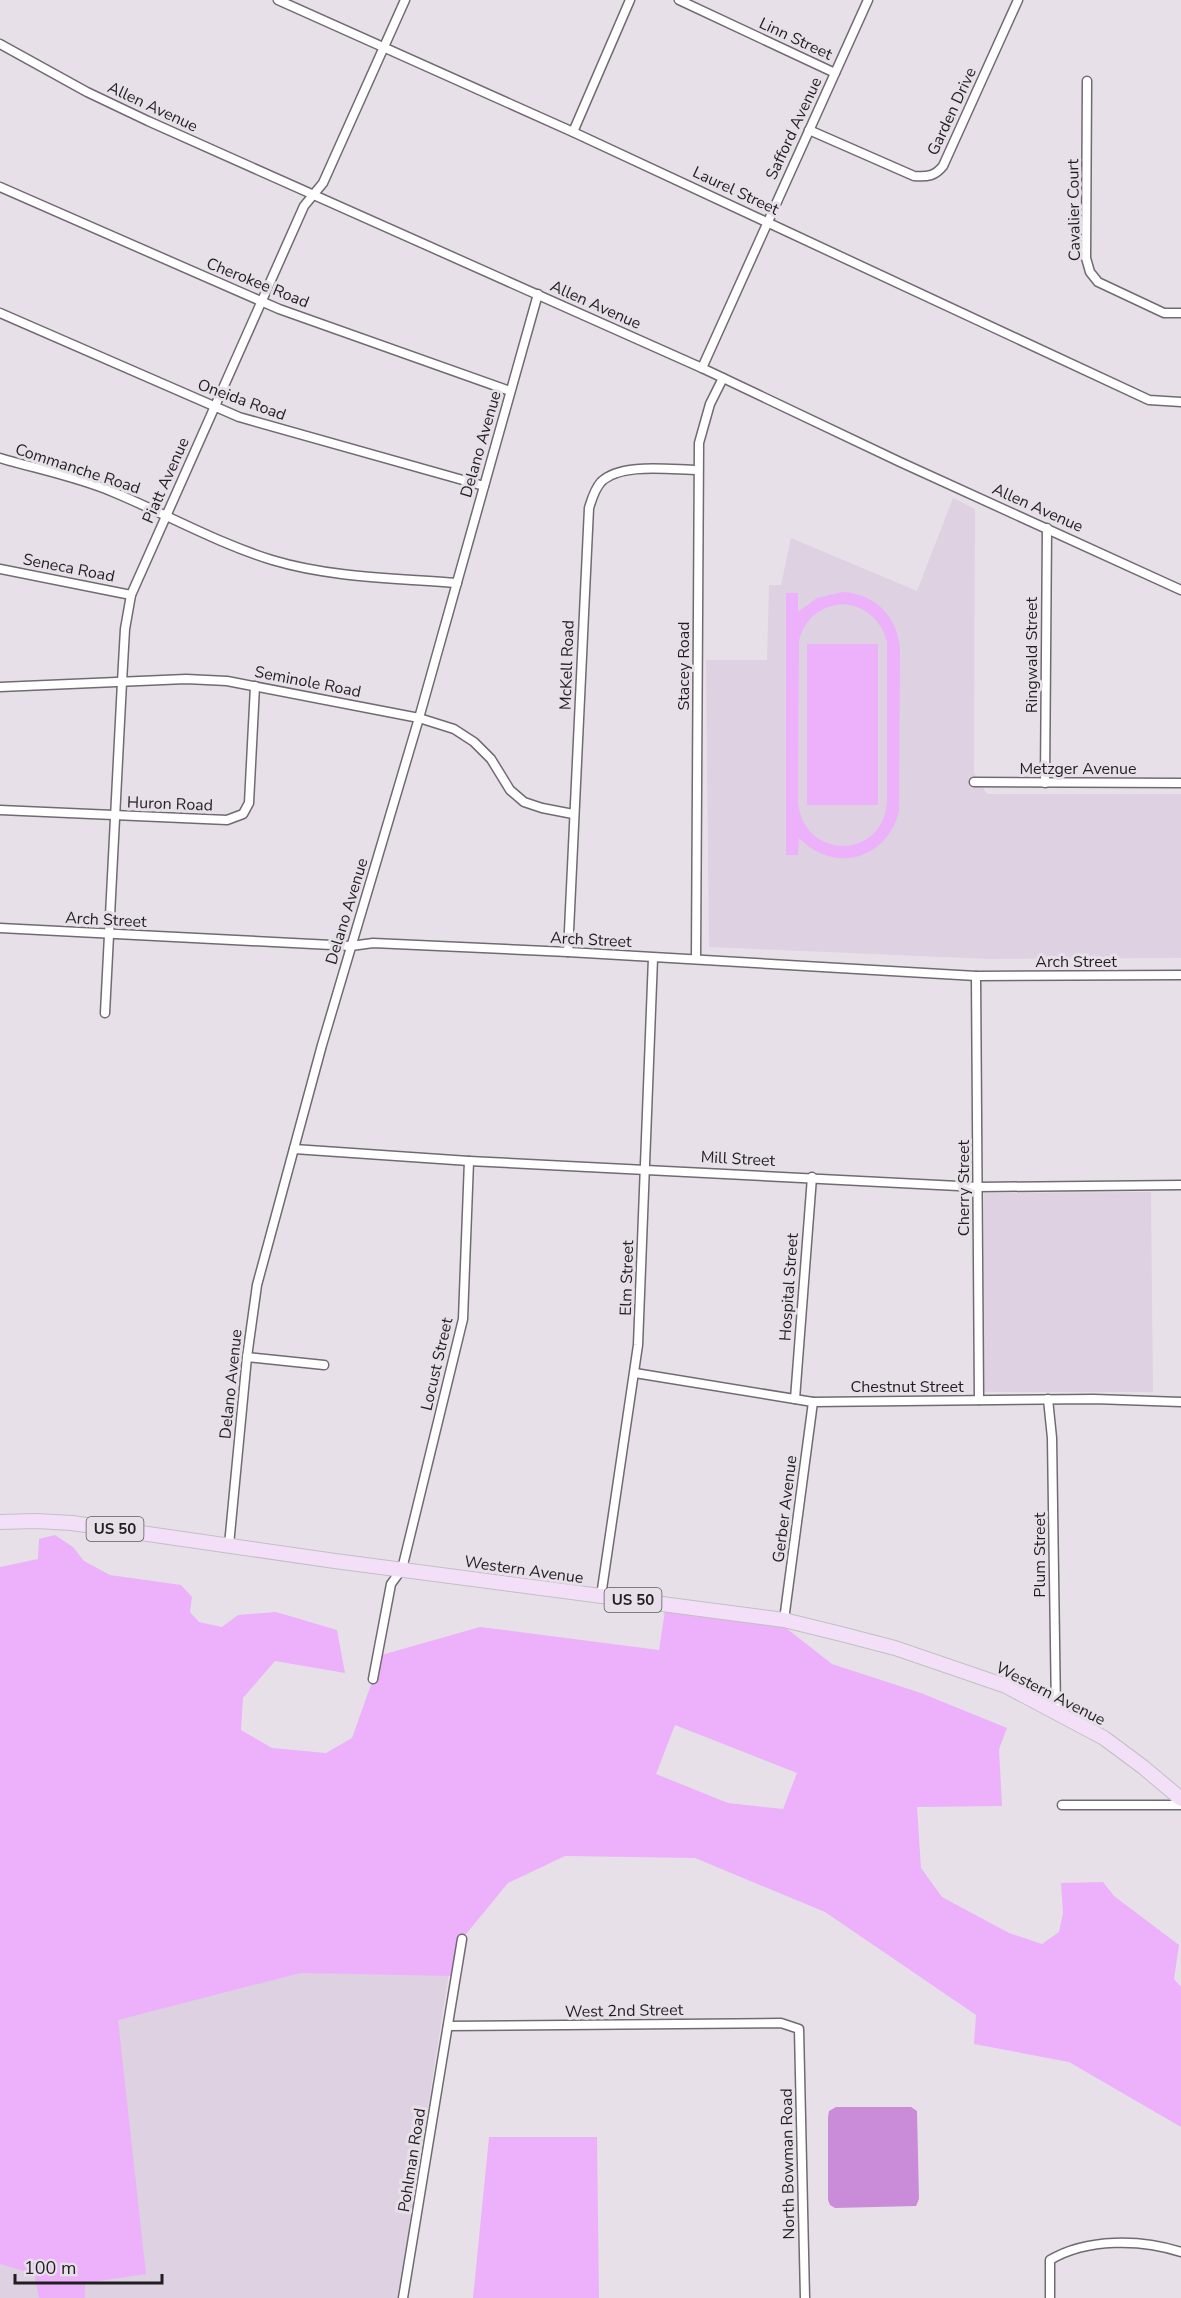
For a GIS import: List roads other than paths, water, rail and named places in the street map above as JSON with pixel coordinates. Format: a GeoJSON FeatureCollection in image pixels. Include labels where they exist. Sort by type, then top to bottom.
{"type":"FeatureCollection","features":[{"type":"Feature","properties":{"kind":"main road","name":"Western Avenue"},"geometry":{"type":"LineString","coordinates":[[0,1522],[72,1523],[335,1561],[784,1620],[895,1648],[1006,1686],[1104,1738],[1181,1799]]}},
{"type":"Feature","properties":{"kind":"street","name":"Laurel Street"},"geometry":{"type":"LineString","coordinates":[[278,0],[767,221],[1149,400],[1181,402]]}},
{"type":"Feature","properties":{"kind":"street","name":"Piatt Avenue"},"geometry":{"type":"LineString","coordinates":[[105,1012],[125,629],[131,595],[304,206],[323,183],[405,0]]}},
{"type":"Feature","properties":{"kind":"street"},"geometry":{"type":"LineString","coordinates":[[573,132],[630,0]]}},
{"type":"Feature","properties":{"kind":"street","name":"Linn Street"},"geometry":{"type":"LineString","coordinates":[[679,0],[835,73]]}},
{"type":"Feature","properties":{"kind":"street","name":"Safford Avenue"},"geometry":{"type":"LineString","coordinates":[[702,368],[868,0]]}},
{"type":"Feature","properties":{"kind":"street","name":"Garden Drive"},"geometry":{"type":"LineString","coordinates":[[809,130],[914,176],[925,177],[936,174],[944,166],[1018,0]]}},
{"type":"Feature","properties":{"kind":"street","name":"Allen Avenue"},"geometry":{"type":"LineString","coordinates":[[0,44],[97,97],[702,368],[900,462],[1181,590]]}},
{"type":"Feature","properties":{"kind":"street","name":"Cavalier Court"},"geometry":{"type":"LineString","coordinates":[[1087,81],[1086,258],[1090,272],[1098,282],[1145,305],[1164,313],[1181,313]]}},
{"type":"Feature","properties":{"kind":"street","name":"Cherokee Road"},"geometry":{"type":"LineString","coordinates":[[0,187],[261,301],[510,391]]}},
{"type":"Feature","properties":{"kind":"street","name":"Delano Avenue"},"geometry":{"type":"LineString","coordinates":[[229,1545],[247,1357],[257,1285],[351,946],[419,718],[538,294]]}},
{"type":"Feature","properties":{"kind":"street","name":"Oneida Road"},"geometry":{"type":"LineString","coordinates":[[0,312],[239,417],[484,486]]}},
{"type":"Feature","properties":{"kind":"street","name":"Stacey Road"},"geometry":{"type":"LineString","coordinates":[[696,959],[699,443],[704,423],[723,378]]}},
{"type":"Feature","properties":{"kind":"street","name":"Commanche Road"},"geometry":{"type":"LineString","coordinates":[[0,458],[111,491],[245,550],[310,570],[457,583]]}},
{"type":"Feature","properties":{"kind":"street","name":"McKell Road"},"geometry":{"type":"LineString","coordinates":[[567,952],[589,508],[593,493],[614,473],[631,469],[698,470]]}},
{"type":"Feature","properties":{"kind":"street","name":"Ringwald Street"},"geometry":{"type":"LineString","coordinates":[[1045,783],[1047,528]]}},
{"type":"Feature","properties":{"kind":"street","name":"Seneca Road"},"geometry":{"type":"LineString","coordinates":[[0,569],[131,595]]}},
{"type":"Feature","properties":{"kind":"street","name":"Seminole Road"},"geometry":{"type":"LineString","coordinates":[[0,687],[208,680],[255,686],[419,718],[454,729],[474,742],[491,759],[510,790],[524,802],[573,814]]}},
{"type":"Feature","properties":{"kind":"street","name":"Huron Road"},"geometry":{"type":"LineString","coordinates":[[0,810],[227,820],[243,814],[249,803],[255,686]]}},
{"type":"Feature","properties":{"kind":"street","name":"Metzger Avenue"},"geometry":{"type":"LineString","coordinates":[[975,782],[1181,783]]}},
{"type":"Feature","properties":{"kind":"street","name":"Arch Street"},"geometry":{"type":"LineString","coordinates":[[0,928],[351,946],[373,944],[567,952],[976,976],[1181,975]]}},
{"type":"Feature","properties":{"kind":"street","name":"Elm Street"},"geometry":{"type":"LineString","coordinates":[[601,1596],[638,1345],[653,958]]}},
{"type":"Feature","properties":{"kind":"street","name":"Cherry Street"},"geometry":{"type":"LineString","coordinates":[[976,976],[979,1400]]}},
{"type":"Feature","properties":{"kind":"street","name":"Mill Street"},"geometry":{"type":"LineString","coordinates":[[294,1149],[470,1161],[978,1186],[1181,1185]]}},
{"type":"Feature","properties":{"kind":"street","name":"Locust Street"},"geometry":{"type":"LineString","coordinates":[[373,1679],[391,1584],[402,1569],[463,1319],[470,1161]]}},
{"type":"Feature","properties":{"kind":"street","name":"Hospital Street"},"geometry":{"type":"LineString","coordinates":[[795,1399],[812,1177]]}},
{"type":"Feature","properties":{"kind":"street"},"geometry":{"type":"LineString","coordinates":[[247,1357],[324,1365]]}},
{"type":"Feature","properties":{"kind":"street","name":"Chestnut Street"},"geometry":{"type":"LineString","coordinates":[[635,1373],[813,1402],[979,1400],[1181,1402]]}},
{"type":"Feature","properties":{"kind":"street","name":"Plum Street"},"geometry":{"type":"LineString","coordinates":[[1048,1400],[1053,1438],[1056,1711]]}},
{"type":"Feature","properties":{"kind":"street","name":"Gerber Avenue"},"geometry":{"type":"LineString","coordinates":[[784,1620],[813,1402]]}},
{"type":"Feature","properties":{"kind":"street"},"geometry":{"type":"LineString","coordinates":[[1062,1804],[1181,1804]]}},
{"type":"Feature","properties":{"kind":"street","name":"Pohlman Road"},"geometry":{"type":"LineString","coordinates":[[403,2298],[462,1939]]}},
{"type":"Feature","properties":{"kind":"street","name":"West 2nd Street"},"geometry":{"type":"LineString","coordinates":[[448,2026],[781,2023],[799,2029]]}},
{"type":"Feature","properties":{"kind":"street","name":"North Bowman Road"},"geometry":{"type":"LineString","coordinates":[[799,2029],[805,2298]]}},
{"type":"Feature","properties":{"kind":"street"},"geometry":{"type":"LineString","coordinates":[[1050,2298],[1050,2260],[1072,2248],[1097,2245],[1155,2245],[1181,2252]]}}]}
